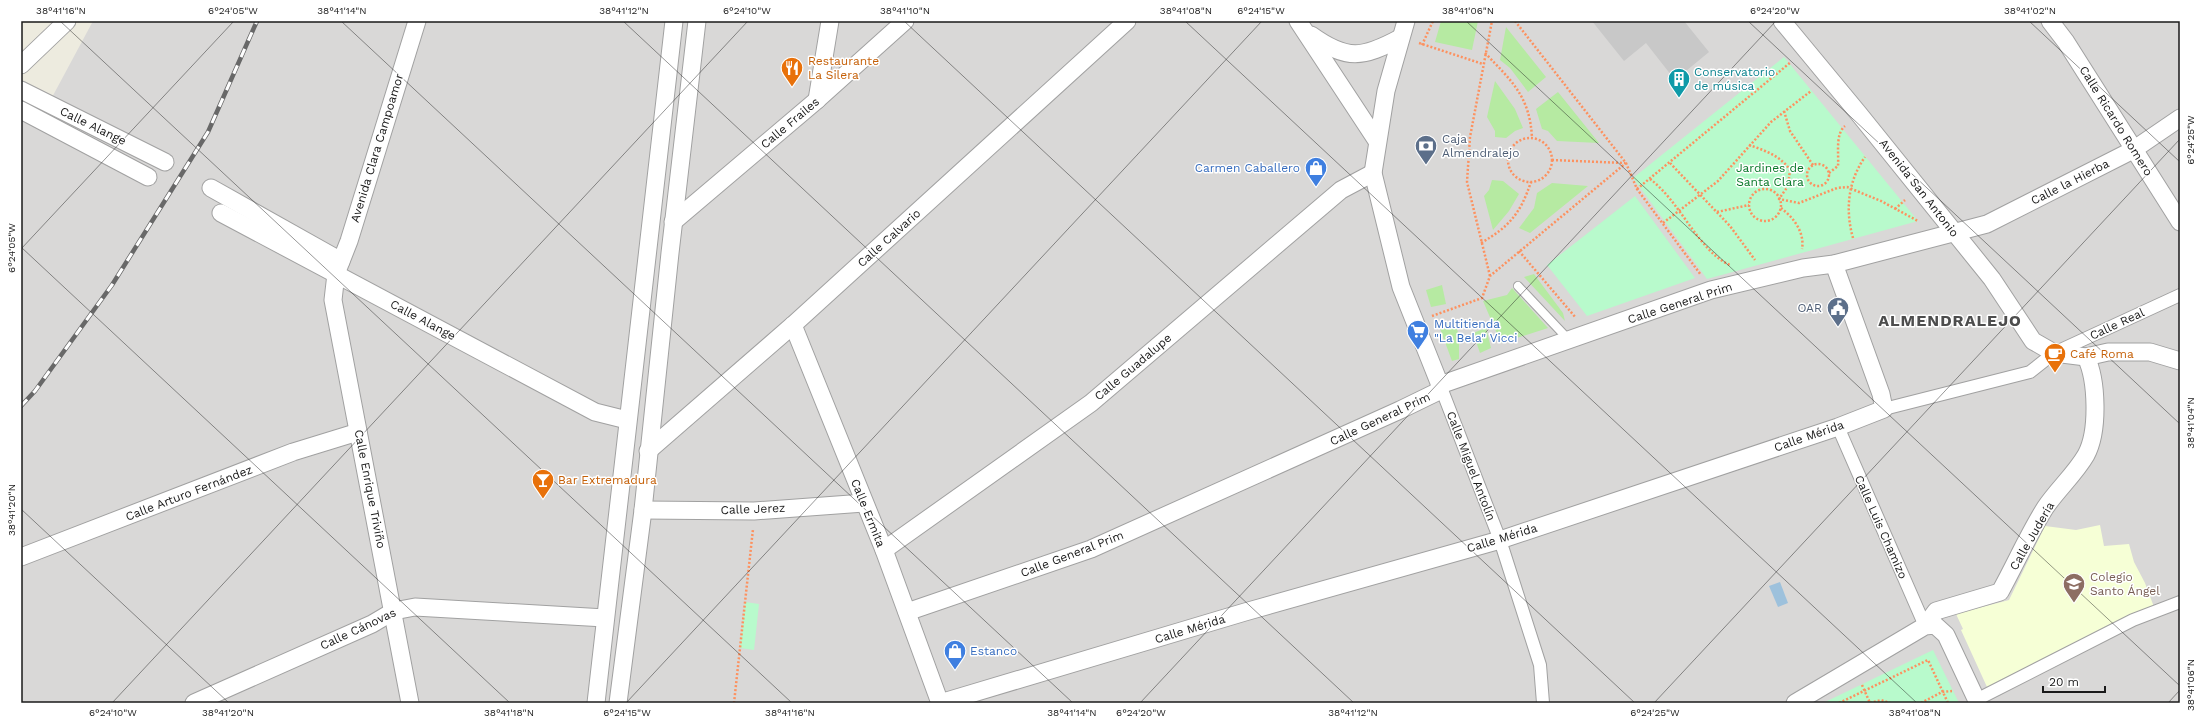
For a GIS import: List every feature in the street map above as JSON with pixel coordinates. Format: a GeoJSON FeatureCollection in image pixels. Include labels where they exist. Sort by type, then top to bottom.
{"type":"FeatureCollection","features":[{"type":"Feature","properties":{"kind":"street"},"geometry":{"type":"LineString","coordinates":[[21,65],[67,21]]}},
{"type":"Feature","properties":{"kind":"street","name":"Avenida Clara Campoamor"},"geometry":{"type":"LineString","coordinates":[[339,268],[417,21]]}},
{"type":"Feature","properties":{"kind":"street"},"geometry":{"type":"LineString","coordinates":[[596,703],[627,420],[649,250],[674,21]]}},
{"type":"Feature","properties":{"kind":"street"},"geometry":{"type":"LineString","coordinates":[[618,703],[643,510],[673,222],[697,21]]}},
{"type":"Feature","properties":{"kind":"street"},"geometry":{"type":"LineString","coordinates":[[817,100],[830,21]]}},
{"type":"Feature","properties":{"kind":"street","name":"Calle Frailes"},"geometry":{"type":"LineString","coordinates":[[673,222],[817,100],[905,21]]}},
{"type":"Feature","properties":{"kind":"street","name":"Calle Calvario"},"geometry":{"type":"LineString","coordinates":[[648,451],[793,325],[1127,21]]}},
{"type":"Feature","properties":{"kind":"street","name":"Calle Miguel Antolín"},"geometry":{"type":"LineString","coordinates":[[1406,21],[1386,91],[1373,173],[1401,287],[1416,322],[1500,540],[1540,664],[1543,703]]}},
{"type":"Feature","properties":{"kind":"street","name":"Avenida San Antonio"},"geometry":{"type":"LineString","coordinates":[[1782,21],[1860,114],[1992,279],[2033,341],[2054,353]]}},
{"type":"Feature","properties":{"kind":"street","name":"Calle Ricardo Romero"},"geometry":{"type":"LineString","coordinates":[[2050,21],[2066,42],[2180,222]]}},
{"type":"Feature","properties":{"kind":"street"},"geometry":{"type":"LineString","coordinates":[[1301,26],[1324,45],[1339,51],[1358,55],[1378,50],[1400,38]]}},
{"type":"Feature","properties":{"kind":"street"},"geometry":{"type":"LineString","coordinates":[[1301,26],[1377,141]]}},
{"type":"Feature","properties":{"kind":"street","name":"Calle Alange"},"geometry":{"type":"LineString","coordinates":[[21,90],[164,162]]}},
{"type":"Feature","properties":{"kind":"street","name":"Calle Alange"},"geometry":{"type":"LineString","coordinates":[[21,110],[148,176]]}},
{"type":"Feature","properties":{"kind":"street","name":"Calle la Hierba"},"geometry":{"type":"LineString","coordinates":[[1953,232],[1987,224],[2133,150],[2180,118]]}},
{"type":"Feature","properties":{"kind":"street","name":"Calle Guadalupe"},"geometry":{"type":"LineString","coordinates":[[884,550],[1091,403],[1341,190],[1373,173]]}},
{"type":"Feature","properties":{"kind":"street","name":"Calle Alange"},"geometry":{"type":"LineString","coordinates":[[211,188],[339,268],[595,412],[627,420]]}},
{"type":"Feature","properties":{"kind":"street","name":"Calle Alange"},"geometry":{"type":"LineString","coordinates":[[221,213],[339,268]]}},
{"type":"Feature","properties":{"kind":"street","name":"Calle General Prim"},"geometry":{"type":"LineString","coordinates":[[907,612],[1091,549],[1400,410],[1437,392],[1440,386],[1711,290],[1803,268],[1834,264],[1953,232]]}},
{"type":"Feature","properties":{"kind":"street"},"geometry":{"type":"LineString","coordinates":[[1834,264],[1881,394],[1884,409]]}},
{"type":"Feature","properties":{"kind":"street","name":"Calle Enrique Triviño"},"geometry":{"type":"LineString","coordinates":[[339,268],[333,300],[394,611],[410,703]]}},
{"type":"Feature","properties":{"kind":"street","name":"Calle Real"},"geometry":{"type":"LineString","coordinates":[[2054,353],[2180,295]]}},
{"type":"Feature","properties":{"kind":"street","name":"Calle Ermita"},"geometry":{"type":"LineString","coordinates":[[793,325],[884,550],[940,703]]}},
{"type":"Feature","properties":{"kind":"street"},"geometry":{"type":"LineString","coordinates":[[2054,353],[2086,357],[2108,352],[2150,352],[2180,361]]}},
{"type":"Feature","properties":{"kind":"street","name":"Calle Mérida"},"geometry":{"type":"LineString","coordinates":[[940,703],[967,699],[1245,612],[1500,540],[1838,427],[1884,409],[2030,372],[2054,353]]}},
{"type":"Feature","properties":{"kind":"street","name":"Calle Judería"},"geometry":{"type":"LineString","coordinates":[[1925,626],[1936,611],[2000,592],[2045,509],[2086,455],[2092,440],[2095,418],[2092,369],[2086,357]]}},
{"type":"Feature","properties":{"kind":"street","name":"Calle Luis Chamizo"},"geometry":{"type":"LineString","coordinates":[[1838,427],[1925,626]]}},
{"type":"Feature","properties":{"kind":"street","name":"Calle Arturo Fernández"},"geometry":{"type":"LineString","coordinates":[[21,557],[293,452],[358,432]]}},
{"type":"Feature","properties":{"kind":"street","name":"Calle Jerez"},"geometry":{"type":"LineString","coordinates":[[643,510],[754,511],[864,503]]}},
{"type":"Feature","properties":{"kind":"street"},"geometry":{"type":"LineString","coordinates":[[1795,703],[1925,626],[1935,625],[1946,635],[1975,697],[2133,620],[2180,602]]}},
{"type":"Feature","properties":{"kind":"street","name":"Calle Cánovas"},"geometry":{"type":"LineString","coordinates":[[194,703],[372,624],[394,611],[415,607],[605,618]]}},
{"type":"Feature","properties":{"kind":"lane"},"geometry":{"type":"LineString","coordinates":[[1518,286],[1569,340]]}},
{"type":"Feature","properties":{"kind":"path"},"geometry":{"type":"LineString","coordinates":[[1422,45],[1433,21]]}},
{"type":"Feature","properties":{"kind":"path"},"geometry":{"type":"LineString","coordinates":[[1490,276],[1467,182],[1470,137],[1492,21]]}},
{"type":"Feature","properties":{"kind":"path"},"geometry":{"type":"LineString","coordinates":[[1515,21],[1626,163],[1637,189],[1711,290]]}},
{"type":"Feature","properties":{"kind":"path"},"geometry":{"type":"LineString","coordinates":[[1400,38],[1483,64]]}},
{"type":"Feature","properties":{"kind":"path"},"geometry":{"type":"LineString","coordinates":[[1637,189],[1805,50]]}},
{"type":"Feature","properties":{"kind":"path"},"geometry":{"type":"LineString","coordinates":[[1485,53],[1507,76],[1524,100],[1531,119],[1532,138]]}},
{"type":"Feature","properties":{"kind":"path"},"geometry":{"type":"LineString","coordinates":[[1663,223],[1700,193],[1718,181],[1732,168],[1749,145],[1784,111],[1811,91]]}},
{"type":"Feature","properties":{"kind":"path"},"geometry":{"type":"LineString","coordinates":[[1784,111],[1790,131],[1813,165]]}},
{"type":"Feature","properties":{"kind":"path"},"geometry":{"type":"LineString","coordinates":[[1829,172],[1821,164],[1813,165],[1807,172],[1810,182],[1813,185],[1818,186],[1825,183],[1829,172],[1838,166],[1838,140],[1841,128],[1860,114]]}},
{"type":"Feature","properties":{"kind":"path"},"geometry":{"type":"LineString","coordinates":[[1532,138],[1540,140],[1546,145],[1551,152],[1552,160],[1546,176],[1531,182],[1522,181],[1515,176],[1510,168],[1508,159],[1510,150],[1516,143],[1532,138]]}},
{"type":"Feature","properties":{"kind":"path"},"geometry":{"type":"LineString","coordinates":[[1749,145],[1777,157],[1785,163],[1790,170],[1788,186],[1779,199]]}},
{"type":"Feature","properties":{"kind":"path"},"geometry":{"type":"LineString","coordinates":[[1853,238],[1849,209],[1851,188],[1854,176],[1865,157]]}},
{"type":"Feature","properties":{"kind":"path"},"geometry":{"type":"LineString","coordinates":[[1552,160],[1626,163]]}},
{"type":"Feature","properties":{"kind":"path"},"geometry":{"type":"LineString","coordinates":[[1670,162],[1730,226],[1759,265]]}},
{"type":"Feature","properties":{"kind":"path"},"geometry":{"type":"LineString","coordinates":[[1416,322],[1482,298],[1490,276],[1626,163]]}},
{"type":"Feature","properties":{"kind":"path"},"geometry":{"type":"LineString","coordinates":[[1650,179],[1663,189],[1710,251],[1724,262],[1736,267]]}},
{"type":"Feature","properties":{"kind":"path"},"geometry":{"type":"LineString","coordinates":[[1481,243],[1502,230],[1516,216],[1524,204],[1531,182]]}},
{"type":"Feature","properties":{"kind":"path"},"geometry":{"type":"LineString","coordinates":[[1779,199],[1799,203],[1837,188],[1851,188],[1918,221]]}},
{"type":"Feature","properties":{"kind":"path"},"geometry":{"type":"LineString","coordinates":[[1781,208],[1775,217],[1765,221],[1752,215],[1749,205],[1752,196],[1760,190],[1770,190],[1775,193],[1779,199],[1781,208],[1796,223],[1803,244],[1801,253]]}},
{"type":"Feature","properties":{"kind":"path"},"geometry":{"type":"LineString","coordinates":[[1717,212],[1749,205]]}},
{"type":"Feature","properties":{"kind":"path"},"geometry":{"type":"LineString","coordinates":[[1519,251],[1589,333]]}},
{"type":"Feature","properties":{"kind":"path"},"geometry":{"type":"LineString","coordinates":[[734,703],[754,511]]}},
{"type":"Feature","properties":{"kind":"path"},"geometry":{"type":"LineString","coordinates":[[1839,703],[1928,660],[1948,703]]}},
{"type":"Feature","properties":{"kind":"path"},"geometry":{"type":"LineString","coordinates":[[1921,703],[1942,692],[1975,697]]}},
{"type":"Feature","properties":{"kind":"path"},"geometry":{"type":"LineString","coordinates":[[1870,703],[1881,700],[1890,703]]}},
{"type":"Feature","properties":{"kind":"shaded area"},"geometry":{"type":"Polygon","coordinates":[[[93,21],[2180,21],[2180,703],[21,703],[21,105],[42,116],[93,21]]]}},
{"type":"Feature","properties":{"kind":"shaded area"},"geometry":{"type":"Polygon","coordinates":[[[1592,21],[1684,21],[1709,52],[1675,80],[1646,43],[1624,61],[1592,21]]]}},
{"type":"Feature","properties":{"kind":"shaded area","name":"Colegio Santo Ángel"},"geometry":{"type":"Polygon","coordinates":[[[2100,525],[2104,546],[2129,544],[2134,562],[2145,583],[2154,607],[1987,687],[1961,630],[1963,629],[1956,614],[2009,600],[2045,526],[2076,530],[2100,525]]]}},
{"type":"Feature","properties":{"kind":"green space"},"geometry":{"type":"Polygon","coordinates":[[[1441,21],[1478,21],[1472,50],[1435,42],[1441,21]]]}},
{"type":"Feature","properties":{"kind":"green space"},"geometry":{"type":"Polygon","coordinates":[[[1506,27],[1546,77],[1528,92],[1510,68],[1500,60],[1506,27]]]}},
{"type":"Feature","properties":{"kind":"green space","name":"Jardines de Santa Clara"},"geometry":{"type":"Polygon","coordinates":[[[1784,57],[1918,221],[1707,279],[1633,178],[1784,57]]]}},
{"type":"Feature","properties":{"kind":"green space"},"geometry":{"type":"Polygon","coordinates":[[[1495,81],[1515,109],[1523,128],[1515,131],[1506,138],[1495,137],[1495,131],[1487,117],[1495,81]]]}},
{"type":"Feature","properties":{"kind":"green space"},"geometry":{"type":"Polygon","coordinates":[[[1558,92],[1599,143],[1557,141],[1548,131],[1542,129],[1536,109],[1558,92]]]}},
{"type":"Feature","properties":{"kind":"green space"},"geometry":{"type":"Polygon","coordinates":[[[1492,180],[1503,181],[1519,194],[1509,211],[1493,230],[1484,196],[1489,190],[1492,180]]]}},
{"type":"Feature","properties":{"kind":"green space"},"geometry":{"type":"Polygon","coordinates":[[[1552,183],[1588,186],[1530,233],[1519,228],[1534,208],[1537,193],[1552,183]]]}},
{"type":"Feature","properties":{"kind":"green space"},"geometry":{"type":"Polygon","coordinates":[[[1635,196],[1695,278],[1587,316],[1547,265],[1635,196]]]}},
{"type":"Feature","properties":{"kind":"green space"},"geometry":{"type":"Polygon","coordinates":[[[1534,274],[1563,313],[1565,321],[1524,277],[1534,274]]]}},
{"type":"Feature","properties":{"kind":"green space"},"geometry":{"type":"Polygon","coordinates":[[[1442,285],[1446,304],[1431,307],[1426,290],[1442,285]]]}},
{"type":"Feature","properties":{"kind":"green space"},"geometry":{"type":"Polygon","coordinates":[[[1512,288],[1548,328],[1501,343],[1483,301],[1507,295],[1512,288]]]}},
{"type":"Feature","properties":{"kind":"green space"},"geometry":{"type":"Polygon","coordinates":[[[1455,320],[1459,337],[1459,359],[1452,361],[1439,326],[1455,320]]]}},
{"type":"Feature","properties":{"kind":"green space"},"geometry":{"type":"Polygon","coordinates":[[[1486,328],[1491,348],[1480,353],[1473,333],[1486,328]]]}},
{"type":"Feature","properties":{"kind":"green space"},"geometry":{"type":"Polygon","coordinates":[[[745,602],[759,604],[754,650],[740,648],[745,602]]]}},
{"type":"Feature","properties":{"kind":"green space"},"geometry":{"type":"Polygon","coordinates":[[[1933,650],[1959,703],[1823,703],[1933,650]]]}},
{"type":"Feature","properties":{"kind":"water"},"geometry":{"type":"Polygon","coordinates":[[[1780,582],[1788,603],[1778,607],[1769,586],[1780,582]]]}},
{"type":"Feature","properties":{"kind":"railway"},"geometry":{"type":"LineString","coordinates":[[21,406],[35,391],[112,285],[208,132],[257,21]]}},
{"type":"Feature","properties":{"kind":"place","name":"Restaurante La Silera"},"geometry":{"type":"Point","coordinates":[792,88]}},
{"type":"Feature","properties":{"kind":"place","name":"Conservatorio de música"},"geometry":{"type":"Point","coordinates":[1679,98]}},
{"type":"Feature","properties":{"kind":"place","name":"Caja Almendralejo"},"geometry":{"type":"Point","coordinates":[1426,166]}},
{"type":"Feature","properties":{"kind":"place","name":"Carmen Caballero"},"geometry":{"type":"Point","coordinates":[1316,188]}},
{"type":"Feature","properties":{"kind":"place","name":"OAR"},"geometry":{"type":"Point","coordinates":[1838,328]}},
{"type":"Feature","properties":{"kind":"place","name":"Multitienda \"La Bela\" Vicci"},"geometry":{"type":"Point","coordinates":[1418,350]}},
{"type":"Feature","properties":{"kind":"place","name":"Café Roma"},"geometry":{"type":"Point","coordinates":[2055,374]}},
{"type":"Feature","properties":{"kind":"place","name":"Bar Extremadura"},"geometry":{"type":"Point","coordinates":[543,500]}},
{"type":"Feature","properties":{"kind":"place","name":"Colegio Santo Ángel"},"geometry":{"type":"Point","coordinates":[2074,604]}},
{"type":"Feature","properties":{"kind":"place","name":"Estanco"},"geometry":{"type":"Point","coordinates":[955,670]}},
{"type":"Feature","properties":{"kind":"district","name":"ALMENDRALEJO"},"geometry":{"type":"Point","coordinates":[1950,320]}}]}
